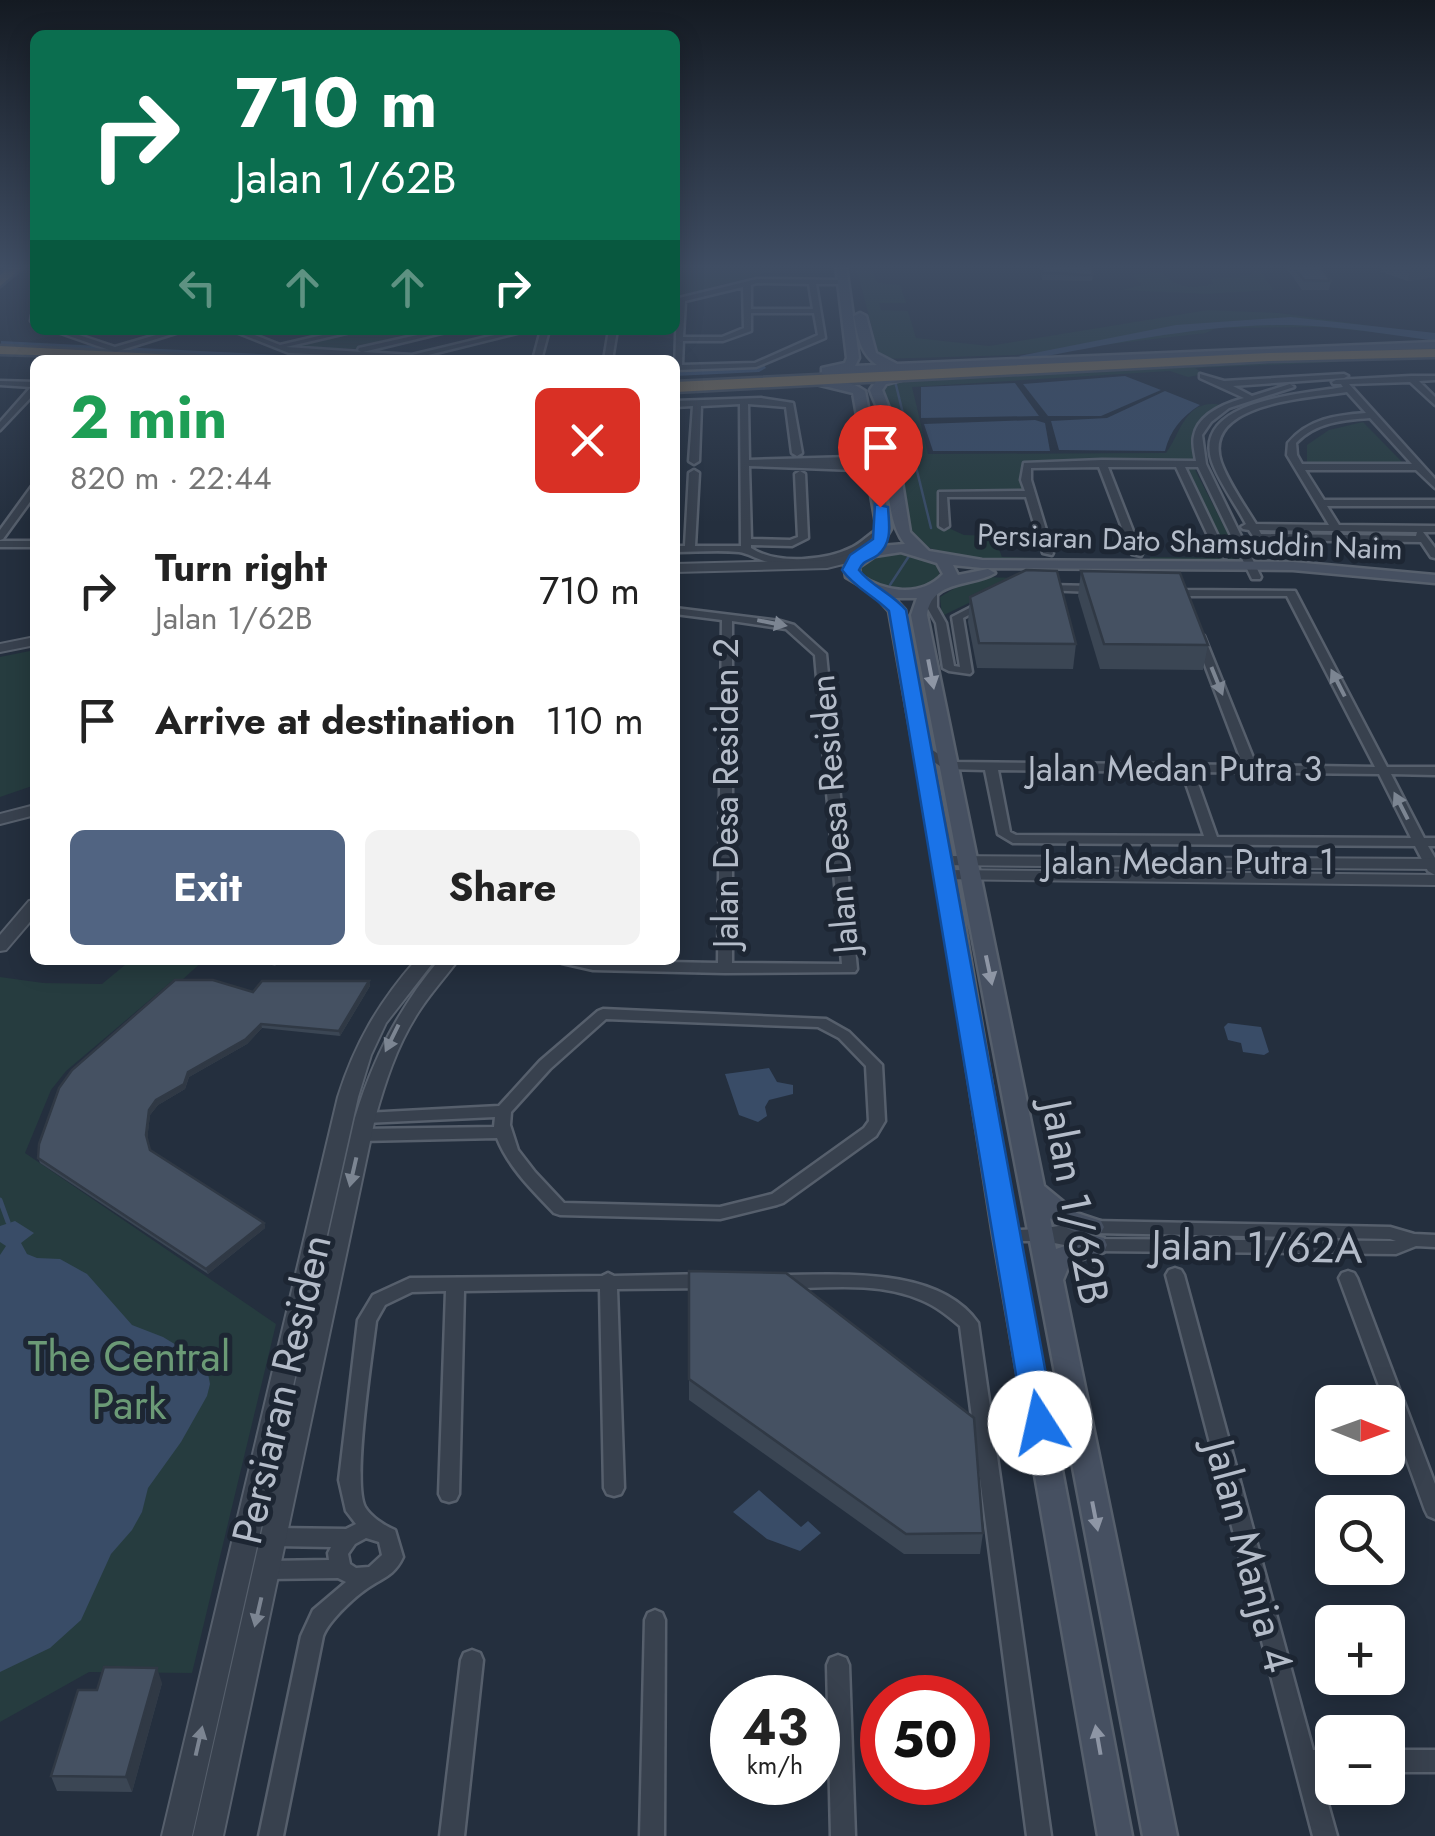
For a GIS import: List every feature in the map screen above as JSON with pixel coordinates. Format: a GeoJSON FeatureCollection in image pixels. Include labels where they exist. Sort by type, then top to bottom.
{"type":"FeatureCollection","features":[{"type":"Feature","properties":{"kind":"highway"},"geometry":{"type":"LineString","coordinates":[[680,376],[719,380],[1338,352]]}},
{"type":"Feature","properties":{"kind":"highway"},"geometry":{"type":"LineString","coordinates":[[680,376],[777,382],[901,371],[1370,352]]}},
{"type":"Feature","properties":{"kind":"highway"},"geometry":{"type":"LineString","coordinates":[[0,353],[30,356]]}},
{"type":"Feature","properties":{"kind":"highway"},"geometry":{"type":"LineString","coordinates":[[0,353],[56,355]]}},
{"type":"Feature","properties":{"kind":"highway"},"geometry":{"type":"LineString","coordinates":[[719,380],[826,371]]}},
{"type":"Feature","properties":{"kind":"main road"},"geometry":{"type":"LineString","coordinates":[[826,371],[852,363],[852,352]]}},
{"type":"Feature","properties":{"kind":"main road"},"geometry":{"type":"LineString","coordinates":[[870,352],[873,359],[901,371]]}},
{"type":"Feature","properties":{"kind":"main road"},"geometry":{"type":"LineString","coordinates":[[826,371],[901,371]]}},
{"type":"Feature","properties":{"kind":"main road"},"geometry":{"type":"LineString","coordinates":[[901,371],[882,381],[876,390],[890,426],[904,535],[913,545],[938,557]]}},
{"type":"Feature","properties":{"kind":"main road"},"geometry":{"type":"LineString","coordinates":[[777,382],[853,387],[859,392],[884,529],[850,570],[860,582],[878,590]]}},
{"type":"Feature","properties":{"kind":"main road"},"geometry":{"type":"LineString","coordinates":[[866,435],[870,428],[880,429],[891,457]]}},
{"type":"Feature","properties":{"kind":"main road","name":"Persiaran Dato Shamsuddin Naim"},"geometry":{"type":"LineString","coordinates":[[867,553],[902,548],[982,564],[1253,571],[1435,591]]}},
{"type":"Feature","properties":{"kind":"main road","name":"Jalan 1/62B"},"geometry":{"type":"LineString","coordinates":[[938,557],[951,575],[923,600],[919,612],[948,766],[956,868],[1005,1235],[1116,1836]]}},
{"type":"Feature","properties":{"kind":"main road","name":"Persiaran Dato Shamsuddin Naim"},"geometry":{"type":"LineString","coordinates":[[878,590],[908,594],[986,573],[1341,568],[1435,579]]}},
{"type":"Feature","properties":{"kind":"main road","name":"Jalan 1/62B"},"geometry":{"type":"LineString","coordinates":[[878,590],[898,610],[922,748],[956,868],[1031,1190],[1160,1836]]}},
{"type":"Feature","properties":{"kind":"main road"},"geometry":{"type":"LineString","coordinates":[[1031,1190],[1094,1236],[1060,1256],[1049,1283]]}},
{"type":"Feature","properties":{"kind":"street"},"geometry":{"type":"LineString","coordinates":[[324,352],[368,355]]}},
{"type":"Feature","properties":{"kind":"street"},"geometry":{"type":"LineString","coordinates":[[346,354],[356,352]]}},
{"type":"Feature","properties":{"kind":"street"},"geometry":{"type":"LineString","coordinates":[[680,375],[756,364],[785,352]]}},
{"type":"Feature","properties":{"kind":"street"},"geometry":{"type":"LineString","coordinates":[[1203,376],[1249,397]]}},
{"type":"Feature","properties":{"kind":"street"},"geometry":{"type":"LineString","coordinates":[[1224,384],[1435,378]]}},
{"type":"Feature","properties":{"kind":"street"},"geometry":{"type":"LineString","coordinates":[[1253,571],[1202,464],[1198,435],[1220,410],[1249,397],[1288,388],[1435,378]]}},
{"type":"Feature","properties":{"kind":"street"},"geometry":{"type":"LineString","coordinates":[[1414,381],[1435,402]]}},
{"type":"Feature","properties":{"kind":"street"},"geometry":{"type":"LineString","coordinates":[[0,383],[30,386]]}},
{"type":"Feature","properties":{"kind":"street"},"geometry":{"type":"LineString","coordinates":[[1346,385],[1269,401],[1236,414],[1220,428],[1213,454],[1252,528],[1260,538],[1420,534],[1435,529]]}},
{"type":"Feature","properties":{"kind":"street"},"geometry":{"type":"LineString","coordinates":[[1346,385],[1435,485]]}},
{"type":"Feature","properties":{"kind":"street"},"geometry":{"type":"LineString","coordinates":[[0,428],[30,392]]}},
{"type":"Feature","properties":{"kind":"street"},"geometry":{"type":"LineString","coordinates":[[680,404],[781,402],[792,407],[797,453]]}},
{"type":"Feature","properties":{"kind":"street"},"geometry":{"type":"LineString","coordinates":[[690,549],[698,404]]}},
{"type":"Feature","properties":{"kind":"street"},"geometry":{"type":"LineString","coordinates":[[744,404],[746,546],[751,554],[770,558],[832,557],[860,548],[884,529]]}},
{"type":"Feature","properties":{"kind":"street"},"geometry":{"type":"LineString","coordinates":[[1220,410],[1236,414]]}},
{"type":"Feature","properties":{"kind":"street"},"geometry":{"type":"LineString","coordinates":[[1336,528],[1292,455],[1292,444],[1300,434],[1332,420],[1372,415]]}},
{"type":"Feature","properties":{"kind":"street"},"geometry":{"type":"LineString","coordinates":[[745,463],[821,463],[856,460],[868,454]]}},
{"type":"Feature","properties":{"kind":"street"},"geometry":{"type":"LineString","coordinates":[[821,463],[858,467],[872,476]]}},
{"type":"Feature","properties":{"kind":"street"},"geometry":{"type":"LineString","coordinates":[[1102,463],[1137,554]]}},
{"type":"Feature","properties":{"kind":"street"},"geometry":{"type":"LineString","coordinates":[[1048,553],[1030,494],[1026,466],[1029,464],[1202,464]]}},
{"type":"Feature","properties":{"kind":"street"},"geometry":{"type":"LineString","coordinates":[[1179,464],[1222,555]]}},
{"type":"Feature","properties":{"kind":"street"},"geometry":{"type":"LineString","coordinates":[[1299,467],[1418,467]]}},
{"type":"Feature","properties":{"kind":"street"},"geometry":{"type":"LineString","coordinates":[[680,549],[792,543],[803,538],[800,474]]}},
{"type":"Feature","properties":{"kind":"street"},"geometry":{"type":"LineString","coordinates":[[944,526],[942,494],[1030,494]]}},
{"type":"Feature","properties":{"kind":"street"},"geometry":{"type":"LineString","coordinates":[[30,495],[0,540],[30,543]]}},
{"type":"Feature","properties":{"kind":"street"},"geometry":{"type":"LineString","coordinates":[[1321,503],[1435,503]]}},
{"type":"Feature","properties":{"kind":"street"},"geometry":{"type":"LineString","coordinates":[[1232,527],[1420,534]]}},
{"type":"Feature","properties":{"kind":"street"},"geometry":{"type":"LineString","coordinates":[[1420,534],[1435,556]]}},
{"type":"Feature","properties":{"kind":"street"},"geometry":{"type":"LineString","coordinates":[[680,568],[827,564],[867,553]]}},
{"type":"Feature","properties":{"kind":"street"},"geometry":{"type":"LineString","coordinates":[[680,577],[821,572],[860,582]]}},
{"type":"Feature","properties":{"kind":"street"},"geometry":{"type":"LineString","coordinates":[[938,587],[932,607],[941,623],[949,668],[955,672],[966,672],[957,617],[988,602]]}},
{"type":"Feature","properties":{"kind":"street"},"geometry":{"type":"LineString","coordinates":[[1034,588],[1100,589]]}},
{"type":"Feature","properties":{"kind":"street"},"geometry":{"type":"LineString","coordinates":[[1154,590],[1291,593],[1382,770],[1427,841],[1434,870]]}},
{"type":"Feature","properties":{"kind":"street"},"geometry":{"type":"LineString","coordinates":[[1183,593],[1190,611]]}},
{"type":"Feature","properties":{"kind":"street","name":"Jalan Desa Residen"},"geometry":{"type":"LineString","coordinates":[[646,965],[850,969],[820,654],[790,627],[680,612]]}},
{"type":"Feature","properties":{"kind":"street","name":"Jalan Desa Residen 2"},"geometry":{"type":"LineString","coordinates":[[725,968],[727,618]]}},
{"type":"Feature","properties":{"kind":"street"},"geometry":{"type":"LineString","coordinates":[[1196,629],[1251,768]]}},
{"type":"Feature","properties":{"kind":"street"},"geometry":{"type":"LineString","coordinates":[[0,645],[30,639]]}},
{"type":"Feature","properties":{"kind":"street"},"geometry":{"type":"LineString","coordinates":[[922,748],[948,766]]}},
{"type":"Feature","properties":{"kind":"street","name":"Jalan Medan Putra 3"},"geometry":{"type":"LineString","coordinates":[[948,766],[1435,770]]}},
{"type":"Feature","properties":{"kind":"street","name":"Jalan Medan Putra 1"},"geometry":{"type":"LineString","coordinates":[[991,768],[1004,834],[1013,839],[1427,841]]}},
{"type":"Feature","properties":{"kind":"street"},"geometry":{"type":"LineString","coordinates":[[1187,769],[1211,839]]}},
{"type":"Feature","properties":{"kind":"street"},"geometry":{"type":"LineString","coordinates":[[0,809],[30,805]]}},
{"type":"Feature","properties":{"kind":"street"},"geometry":{"type":"LineString","coordinates":[[0,819],[30,806]]}},
{"type":"Feature","properties":{"kind":"street","name":"Jalan Medan Putra 1"},"geometry":{"type":"LineString","coordinates":[[956,868],[1434,870]]}},
{"type":"Feature","properties":{"kind":"street"},"geometry":{"type":"LineString","coordinates":[[0,946],[30,911]]}},
{"type":"Feature","properties":{"kind":"street","name":"Persiaran Residen"},"geometry":{"type":"LineString","coordinates":[[177,1836],[348,1097],[367,1037],[391,999],[422,965]]}},
{"type":"Feature","properties":{"kind":"street","name":"Persiaran Residen"},"geometry":{"type":"LineString","coordinates":[[208,1836],[363,1126],[392,1036],[422,990],[444,965]]}},
{"type":"Feature","properties":{"kind":"street"},"geometry":{"type":"LineString","coordinates":[[602,1014],[821,1022],[837,1029],[874,1065],[877,1122],[870,1132],[777,1199],[720,1213],[560,1209],[516,1159],[500,1132],[503,1111],[545,1065],[602,1014]]}},
{"type":"Feature","properties":{"kind":"street"},"geometry":{"type":"LineString","coordinates":[[363,1126],[503,1111]]}},
{"type":"Feature","properties":{"kind":"street"},"geometry":{"type":"LineString","coordinates":[[437,1135],[439,1116]]}},
{"type":"Feature","properties":{"kind":"street"},"geometry":{"type":"LineString","coordinates":[[363,1126],[437,1135],[500,1132]]}},
{"type":"Feature","properties":{"kind":"street","name":"Jalan 1/62A"},"geometry":{"type":"LineString","coordinates":[[1005,1235],[1396,1248],[1414,1240],[1435,1240]]}},
{"type":"Feature","properties":{"kind":"street","name":"Jalan Manja 4"},"geometry":{"type":"LineString","coordinates":[[1175,1276],[1325,1836]]}},
{"type":"Feature","properties":{"kind":"street"},"geometry":{"type":"LineString","coordinates":[[1348,1278],[1435,1510]]}},
{"type":"Feature","properties":{"kind":"street"},"geometry":{"type":"LineString","coordinates":[[608,1280],[614,1488]]}},
{"type":"Feature","properties":{"kind":"street"},"geometry":{"type":"LineString","coordinates":[[271,1836],[312,1636],[320,1617],[366,1578],[383,1571],[392,1557],[392,1542],[356,1511],[349,1480],[367,1320],[379,1300],[410,1284],[608,1280],[912,1286],[950,1305],[969,1323],[1039,1836]]}},
{"type":"Feature","properties":{"kind":"street"},"geometry":{"type":"LineString","coordinates":[[449,1494],[455,1283]]}},
{"type":"Feature","properties":{"kind":"street"},"geometry":{"type":"LineString","coordinates":[[275,1537],[348,1538],[375,1530]]}},
{"type":"Feature","properties":{"kind":"street"},"geometry":{"type":"LineString","coordinates":[[348,1538],[338,1553],[342,1569],[348,1575],[366,1578]]}},
{"type":"Feature","properties":{"kind":"street"},"geometry":{"type":"LineString","coordinates":[[268,1570],[342,1569]]}},
{"type":"Feature","properties":{"kind":"street"},"geometry":{"type":"LineString","coordinates":[[652,1836],[655,1620]]}},
{"type":"Feature","properties":{"kind":"street"},"geometry":{"type":"LineString","coordinates":[[452,1836],[472,1660]]}},
{"type":"Feature","properties":{"kind":"street"},"geometry":{"type":"LineString","coordinates":[[838,1665],[843,1836]]}},
{"type":"Feature","properties":{"kind":"street"},"geometry":{"type":"LineString","coordinates":[[1306,1761],[1315,1761]]}},
{"type":"Feature","properties":{"kind":"street"},"geometry":{"type":"LineString","coordinates":[[1405,1761],[1435,1761]]}},
{"type":"Feature","properties":{"kind":"green space"},"geometry":{"type":"Polygon","coordinates":[[[878,352],[1044,352],[1015,355],[880,359],[878,352]]]}},
{"type":"Feature","properties":{"kind":"green space"},"geometry":{"type":"Polygon","coordinates":[[[1336,360],[1339,362],[1195,368],[1204,374],[1188,377],[1170,371],[912,387],[928,454],[1166,453],[1193,411],[1212,404],[1225,406],[1199,429],[1199,463],[1022,462],[1031,494],[938,494],[944,526],[964,535],[994,536],[1002,557],[1150,561],[1150,557],[1229,558],[1185,466],[1193,466],[1243,563],[974,563],[930,548],[908,532],[895,427],[880,386],[886,382],[1336,360]]]}},
{"type":"Feature","properties":{"kind":"green space"},"geometry":{"type":"Polygon","coordinates":[[[1363,422],[1402,462],[1307,463],[1307,445],[1329,430],[1363,422]]]}},
{"type":"Feature","properties":{"kind":"green space"},"geometry":{"type":"Polygon","coordinates":[[[899,552],[937,563],[940,578],[921,587],[899,589],[878,585],[860,573],[862,562],[899,552]]]}},
{"type":"Feature","properties":{"kind":"green space"},"geometry":{"type":"Polygon","coordinates":[[[1020,578],[942,616],[940,597],[970,579],[1020,578]]]}},
{"type":"Feature","properties":{"kind":"green space"},"geometry":{"type":"Polygon","coordinates":[[[30,651],[30,787],[0,797],[0,657],[30,651]]]}},
{"type":"Feature","properties":{"kind":"green space","name":"The Central Park"},"geometry":{"type":"Polygon","coordinates":[[[125,965],[198,965],[182,980],[171,982],[66,1071],[51,1090],[25,1153],[276,1324],[192,1673],[89,1672],[0,1722],[0,977],[43,983],[102,984],[125,965]]]}},
{"type":"Feature","properties":{"kind":"water"},"geometry":{"type":"Polygon","coordinates":[[[1125,376],[1161,390],[1101,416],[1048,416],[1023,384],[1125,376]]]}},
{"type":"Feature","properties":{"kind":"water"},"geometry":{"type":"Polygon","coordinates":[[[1015,383],[1039,416],[921,418],[921,387],[1015,383]]]}},
{"type":"Feature","properties":{"kind":"water"},"geometry":{"type":"Polygon","coordinates":[[[1165,391],[1200,405],[1177,425],[1165,451],[1059,450],[1051,421],[1107,418],[1165,391]]]}},
{"type":"Feature","properties":{"kind":"water"},"geometry":{"type":"Polygon","coordinates":[[[1035,420],[1045,423],[1050,451],[933,451],[924,424],[1035,420]]]}},
{"type":"Feature","properties":{"kind":"water"},"geometry":{"type":"Polygon","coordinates":[[[1228,1023],[1261,1027],[1269,1052],[1243,1052],[1241,1043],[1228,1040],[1224,1027],[1228,1023]]]}},
{"type":"Feature","properties":{"kind":"water"},"geometry":{"type":"Polygon","coordinates":[[[769,1068],[777,1082],[793,1085],[793,1094],[769,1100],[765,1107],[767,1116],[758,1122],[739,1115],[725,1074],[769,1068]]]}},
{"type":"Feature","properties":{"kind":"water"},"geometry":{"type":"Polygon","coordinates":[[[15,1221],[34,1233],[21,1243],[27,1254],[60,1259],[87,1274],[132,1325],[163,1337],[206,1363],[210,1384],[181,1442],[148,1488],[132,1530],[111,1554],[81,1620],[50,1648],[0,1672],[0,1255],[6,1246],[0,1242],[0,1226],[15,1221]]]}},
{"type":"Feature","properties":{"kind":"water"},"geometry":{"type":"Polygon","coordinates":[[[759,1490],[801,1527],[808,1521],[821,1533],[800,1551],[767,1539],[733,1512],[759,1490]]]}},
{"type":"Feature","properties":{"kind":"building"},"geometry":{"type":"Polygon","coordinates":[[[1026,570],[1057,571],[1076,644],[979,643],[970,597],[1026,570]]]}},
{"type":"Feature","properties":{"kind":"building"},"geometry":{"type":"Polygon","coordinates":[[[1081,571],[1180,573],[1208,645],[1104,644],[1081,571]]]}},
{"type":"Feature","properties":{"kind":"building"},"geometry":{"type":"Polygon","coordinates":[[[175,980],[213,980],[253,992],[262,981],[369,981],[339,1031],[261,1024],[246,1039],[188,1072],[184,1084],[156,1100],[149,1110],[146,1135],[150,1150],[264,1223],[206,1269],[38,1158],[39,1144],[59,1088],[72,1070],[175,980]]]}},
{"type":"Feature","properties":{"kind":"building"},"geometry":{"type":"Polygon","coordinates":[[[689,1271],[786,1273],[974,1418],[983,1533],[906,1534],[689,1379],[689,1271]]]}},
{"type":"Feature","properties":{"kind":"building"},"geometry":{"type":"Polygon","coordinates":[[[104,1667],[157,1668],[126,1777],[51,1776],[78,1690],[97,1690],[104,1667]]]}},
{"type":"Feature","properties":{"kind":"waterway"},"geometry":{"type":"LineString","coordinates":[[134,352],[200,355]]}},
{"type":"Feature","properties":{"kind":"waterway"},"geometry":{"type":"LineString","coordinates":[[1026,356],[1049,352]]}},
{"type":"Feature","properties":{"kind":"waterway"},"geometry":{"type":"LineString","coordinates":[[680,372],[759,368]]}},
{"type":"Feature","properties":{"kind":"waterway"},"geometry":{"type":"LineString","coordinates":[[895,381],[931,528]]}},
{"type":"Feature","properties":{"kind":"waterway"},"geometry":{"type":"LineString","coordinates":[[890,585],[911,553]]}},
{"type":"Feature","properties":{"kind":"waterway"},"geometry":{"type":"LineString","coordinates":[[0,1200],[8,1222]]}},
{"type":"Feature","properties":{"kind":"route"},"geometry":{"type":"LineString","coordinates":[[880,507],[884,529],[881,540],[871,552],[856,559],[850,570],[853,577],[878,590],[898,610],[1040,1423]]}}]}
